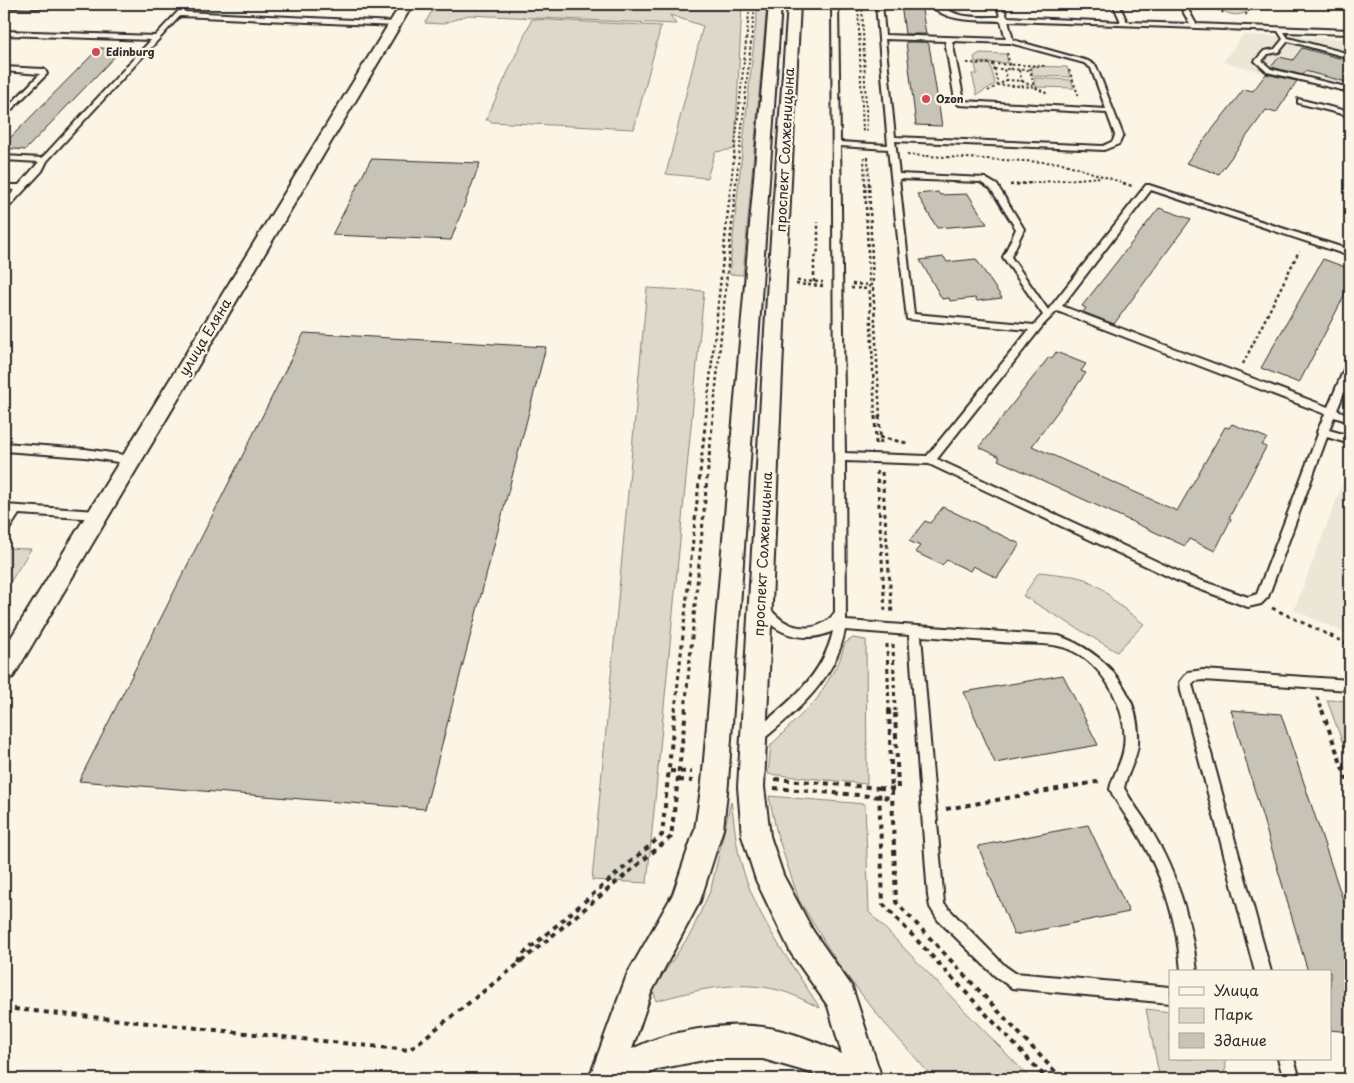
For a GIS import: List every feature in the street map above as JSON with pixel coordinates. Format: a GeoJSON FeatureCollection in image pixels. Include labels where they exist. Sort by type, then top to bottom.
{"type":"FeatureCollection","features":[{"type":"Feature","properties":{"kind":"street","name":"улица Еляна"},"geometry":{"type":"LineString","coordinates":[[4,670],[407,4]]}},
{"type":"Feature","properties":{"kind":"street","name":"проспект Солженицына"},"geometry":{"type":"LineString","coordinates":[[605,1079],[638,986],[685,901],[709,829],[715,774],[775,4]]}},
{"type":"Feature","properties":{"kind":"street","name":"проспект Солженицына"},"geometry":{"type":"LineString","coordinates":[[794,4],[752,782],[756,836],[770,880],[802,942],[841,998],[866,1079]]}},
{"type":"Feature","properties":{"kind":"street"},"geometry":{"type":"LineString","coordinates":[[605,1079],[655,1054],[709,1043],[763,1043],[816,1058],[857,1079]]}},
{"type":"Feature","properties":{"kind":"lane"},"geometry":{"type":"LineString","coordinates":[[4,5],[37,6],[52,4]]}},
{"type":"Feature","properties":{"kind":"lane"},"geometry":{"type":"LineString","coordinates":[[4,207],[39,169],[44,160],[188,4]]}},
{"type":"Feature","properties":{"kind":"lane"},"geometry":{"type":"LineString","coordinates":[[754,739],[790,710],[808,690],[828,662],[838,637],[840,619],[835,4]]}},
{"type":"Feature","properties":{"kind":"lane"},"geometry":{"type":"LineString","coordinates":[[878,4],[894,176],[910,316],[1036,328]]}},
{"type":"Feature","properties":{"kind":"lane"},"geometry":{"type":"LineString","coordinates":[[933,4],[937,8],[961,17],[1350,32]]}},
{"type":"Feature","properties":{"kind":"lane"},"geometry":{"type":"LineString","coordinates":[[1000,4],[1010,42]]}},
{"type":"Feature","properties":{"kind":"lane"},"geometry":{"type":"LineString","coordinates":[[1116,4],[1125,24]]}},
{"type":"Feature","properties":{"kind":"lane"},"geometry":{"type":"LineString","coordinates":[[1182,4],[1194,26]]}},
{"type":"Feature","properties":{"kind":"lane"},"geometry":{"type":"LineString","coordinates":[[179,14],[395,24]]}},
{"type":"Feature","properties":{"kind":"lane"},"geometry":{"type":"LineString","coordinates":[[1280,30],[1286,39],[1350,56]]}},
{"type":"Feature","properties":{"kind":"lane"},"geometry":{"type":"LineString","coordinates":[[4,33],[156,38]]}},
{"type":"Feature","properties":{"kind":"lane"},"geometry":{"type":"LineString","coordinates":[[837,144],[1104,148],[1119,139],[1094,68],[1086,62],[1010,42],[882,37]]}},
{"type":"Feature","properties":{"kind":"lane"},"geometry":{"type":"LineString","coordinates":[[948,39],[959,100],[962,103],[1110,111]]}},
{"type":"Feature","properties":{"kind":"lane"},"geometry":{"type":"LineString","coordinates":[[1286,39],[1277,51],[1266,52],[1258,61],[1269,71],[1350,90]]}},
{"type":"Feature","properties":{"kind":"lane"},"geometry":{"type":"LineString","coordinates":[[4,69],[36,70],[44,74],[4,115]]}},
{"type":"Feature","properties":{"kind":"lane"},"geometry":{"type":"LineString","coordinates":[[1301,100],[1350,114]]}},
{"type":"Feature","properties":{"kind":"lane"},"geometry":{"type":"LineString","coordinates":[[4,158],[44,160]]}},
{"type":"Feature","properties":{"kind":"lane"},"geometry":{"type":"LineString","coordinates":[[894,176],[982,180],[994,187],[1020,229],[1007,257],[1048,316]]}},
{"type":"Feature","properties":{"kind":"lane"},"geometry":{"type":"LineString","coordinates":[[4,187],[21,188]]}},
{"type":"Feature","properties":{"kind":"lane"},"geometry":{"type":"LineString","coordinates":[[930,460],[1036,328],[1056,307],[1149,187],[1350,253]]}},
{"type":"Feature","properties":{"kind":"lane"},"geometry":{"type":"LineString","coordinates":[[1056,307],[1350,419]]}},
{"type":"Feature","properties":{"kind":"lane"},"geometry":{"type":"LineString","coordinates":[[840,458],[930,460],[1184,579],[1248,602],[1257,601],[1262,597],[1322,432],[1350,367]]}},
{"type":"Feature","properties":{"kind":"lane"},"geometry":{"type":"LineString","coordinates":[[1322,432],[1350,440]]}},
{"type":"Feature","properties":{"kind":"lane"},"geometry":{"type":"LineString","coordinates":[[4,447],[86,453],[131,460]]}},
{"type":"Feature","properties":{"kind":"lane"},"geometry":{"type":"LineString","coordinates":[[4,528],[10,509],[98,515]]}},
{"type":"Feature","properties":{"kind":"lane"},"geometry":{"type":"LineString","coordinates":[[761,605],[773,620],[789,630],[806,633],[820,631],[840,619]]}},
{"type":"Feature","properties":{"kind":"lane"},"geometry":{"type":"LineString","coordinates":[[840,619],[886,628],[1059,641],[1074,645],[1087,652],[1111,678],[1126,708],[1131,742],[1129,758],[1117,788],[1146,833],[1170,885],[1185,940],[1189,970]]}},
{"type":"Feature","properties":{"kind":"lane"},"geometry":{"type":"LineString","coordinates":[[915,630],[938,906],[957,929],[1000,971],[1012,980],[1026,983],[1169,995]]}},
{"type":"Feature","properties":{"kind":"lane"},"geometry":{"type":"LineString","coordinates":[[1262,970],[1186,682],[1192,676],[1203,675],[1350,685]]}},
{"type":"Feature","properties":{"kind":"lane"},"geometry":{"type":"LineString","coordinates":[[1286,1060],[1292,1079]]}},
{"type":"Feature","properties":{"kind":"path"},"geometry":{"type":"LineString","coordinates":[[518,966],[522,955],[662,834],[750,4]]}},
{"type":"Feature","properties":{"kind":"path"},"geometry":{"type":"LineString","coordinates":[[4,1008],[410,1050],[518,966],[671,838],[755,4]]}},
{"type":"Feature","properties":{"kind":"path"},"geometry":{"type":"LineString","coordinates":[[858,4],[876,460],[886,628],[896,902],[1062,1079]]}},
{"type":"Feature","properties":{"kind":"path"},"geometry":{"type":"LineString","coordinates":[[1217,4],[1216,9],[1231,16]]}},
{"type":"Feature","properties":{"kind":"path"},"geometry":{"type":"LineString","coordinates":[[1239,4],[1250,11],[1243,16]]}},
{"type":"Feature","properties":{"kind":"path"},"geometry":{"type":"LineString","coordinates":[[952,62],[1048,66]]}},
{"type":"Feature","properties":{"kind":"path"},"geometry":{"type":"LineString","coordinates":[[992,64],[998,85],[1034,87],[1028,65]]}},
{"type":"Feature","properties":{"kind":"path"},"geometry":{"type":"LineString","coordinates":[[1079,98],[1068,67],[1094,68]]}},
{"type":"Feature","properties":{"kind":"path"},"geometry":{"type":"LineString","coordinates":[[994,69],[1030,70]]}},
{"type":"Feature","properties":{"kind":"path"},"geometry":{"type":"LineString","coordinates":[[1004,69],[1007,80],[1022,80],[1019,70]]}},
{"type":"Feature","properties":{"kind":"path"},"geometry":{"type":"LineString","coordinates":[[891,146],[1062,163],[1146,191]]}},
{"type":"Feature","properties":{"kind":"path"},"geometry":{"type":"LineString","coordinates":[[994,187],[1104,177]]}},
{"type":"Feature","properties":{"kind":"path"},"geometry":{"type":"LineString","coordinates":[[814,285],[814,261],[818,250],[818,222]]}},
{"type":"Feature","properties":{"kind":"path"},"geometry":{"type":"LineString","coordinates":[[1237,376],[1305,238]]}},
{"type":"Feature","properties":{"kind":"path"},"geometry":{"type":"LineString","coordinates":[[752,782],[898,789],[893,647]]}},
{"type":"Feature","properties":{"kind":"path"},"geometry":{"type":"LineString","coordinates":[[1312,682],[1350,788]]}},
{"type":"Feature","properties":{"kind":"path"},"geometry":{"type":"LineString","coordinates":[[670,770],[715,774]]}},
{"type":"Feature","properties":{"kind":"path"},"geometry":{"type":"LineString","coordinates":[[1344,772],[1350,773]]}},
{"type":"Feature","properties":{"kind":"path"},"geometry":{"type":"LineString","coordinates":[[929,813],[1120,777]]}},
{"type":"Feature","properties":{"kind":"path"},"geometry":{"type":"LineString","coordinates":[[752,782],[893,798]]}},
{"type":"Feature","properties":{"kind":"path"},"geometry":{"type":"LineString","coordinates":[[879,788],[883,904],[1047,1079]]}},
{"type":"Feature","properties":{"kind":"shaded area"},"geometry":{"type":"Polygon","coordinates":[[[1243,35],[1350,39],[1350,95],[1223,62],[1243,35]]]}},
{"type":"Feature","properties":{"kind":"shaded area"},"geometry":{"type":"Polygon","coordinates":[[[1350,465],[1350,635],[1294,610],[1350,465]]]}},
{"type":"Feature","properties":{"kind":"green space"},"geometry":{"type":"Polygon","coordinates":[[[436,4],[742,4],[735,149],[715,152],[707,178],[666,174],[703,26],[670,15],[676,24],[468,15],[442,24],[425,23],[436,4]]]}},
{"type":"Feature","properties":{"kind":"green space"},"geometry":{"type":"Polygon","coordinates":[[[758,4],[767,4],[743,275],[729,274],[758,4]]]}},
{"type":"Feature","properties":{"kind":"green space"},"geometry":{"type":"Polygon","coordinates":[[[1223,4],[1240,5],[1248,10],[1237,15],[1229,14],[1219,7],[1223,4]]]}},
{"type":"Feature","properties":{"kind":"green space"},"geometry":{"type":"Polygon","coordinates":[[[532,19],[661,26],[634,129],[490,122],[490,120],[486,120],[532,19]]]}},
{"type":"Feature","properties":{"kind":"green space"},"geometry":{"type":"Polygon","coordinates":[[[980,53],[1006,54],[1008,63],[975,62],[974,57],[980,53]]]}},
{"type":"Feature","properties":{"kind":"green space"},"geometry":{"type":"Polygon","coordinates":[[[975,64],[990,64],[995,84],[977,95],[972,74],[977,74],[975,64]]]}},
{"type":"Feature","properties":{"kind":"green space"},"geometry":{"type":"Polygon","coordinates":[[[1031,66],[1067,67],[1070,77],[1033,76],[1031,66]]]}},
{"type":"Feature","properties":{"kind":"green space"},"geometry":{"type":"Polygon","coordinates":[[[1034,78],[1071,80],[1074,88],[1036,87],[1034,78]]]}},
{"type":"Feature","properties":{"kind":"green space"},"geometry":{"type":"Polygon","coordinates":[[[647,288],[704,291],[647,883],[592,880],[647,288]]]}},
{"type":"Feature","properties":{"kind":"green space"},"geometry":{"type":"Polygon","coordinates":[[[4,548],[31,549],[4,592],[4,548]]]}},
{"type":"Feature","properties":{"kind":"green space"},"geometry":{"type":"Polygon","coordinates":[[[1039,572],[1085,579],[1103,589],[1114,601],[1144,624],[1117,652],[1023,596],[1039,572]]]}},
{"type":"Feature","properties":{"kind":"green space"},"geometry":{"type":"Polygon","coordinates":[[[853,638],[866,640],[867,784],[768,774],[771,745],[817,699],[839,662],[845,643],[853,638]]]}},
{"type":"Feature","properties":{"kind":"green space"},"geometry":{"type":"Polygon","coordinates":[[[1327,700],[1350,701],[1350,763],[1327,700]]]}},
{"type":"Feature","properties":{"kind":"green space"},"geometry":{"type":"Polygon","coordinates":[[[769,796],[865,804],[869,912],[1031,1079],[934,1079],[881,1019],[840,967],[799,900],[777,834],[769,796]]]}},
{"type":"Feature","properties":{"kind":"green space"},"geometry":{"type":"Polygon","coordinates":[[[731,801],[739,855],[753,896],[784,954],[820,1008],[788,993],[755,986],[705,989],[656,1001],[653,989],[691,933],[711,889],[731,801]]]}},
{"type":"Feature","properties":{"kind":"green space"},"geometry":{"type":"Polygon","coordinates":[[[1146,1009],[1169,1012],[1169,1060],[1225,1060],[1226,1068],[1221,1079],[1160,1079],[1146,1009]]]}},
{"type":"Feature","properties":{"kind":"building"},"geometry":{"type":"Polygon","coordinates":[[[901,4],[921,4],[926,34],[905,34],[901,4]]]}},
{"type":"Feature","properties":{"kind":"building"},"geometry":{"type":"Polygon","coordinates":[[[906,42],[927,42],[929,45],[942,126],[916,125],[906,42]]]}},
{"type":"Feature","properties":{"kind":"building"},"geometry":{"type":"Polygon","coordinates":[[[99,48],[122,49],[25,150],[4,148],[4,144],[99,48]]]}},
{"type":"Feature","properties":{"kind":"building"},"geometry":{"type":"Polygon","coordinates":[[[1302,48],[1350,61],[1350,83],[1305,71],[1302,75],[1271,67],[1279,57],[1293,60],[1302,48]]]}},
{"type":"Feature","properties":{"kind":"building"},"geometry":{"type":"Polygon","coordinates":[[[1266,74],[1297,81],[1276,113],[1266,110],[1219,174],[1186,163],[1244,89],[1253,91],[1266,74]]]}},
{"type":"Feature","properties":{"kind":"building"},"geometry":{"type":"Polygon","coordinates":[[[371,159],[480,163],[451,240],[332,235],[371,159]]]}},
{"type":"Feature","properties":{"kind":"building"},"geometry":{"type":"Polygon","coordinates":[[[938,192],[940,195],[968,194],[987,224],[937,228],[917,194],[938,192]]]}},
{"type":"Feature","properties":{"kind":"building"},"geometry":{"type":"Polygon","coordinates":[[[1159,208],[1191,219],[1114,324],[1083,312],[1086,308],[1082,306],[1159,208]]]}},
{"type":"Feature","properties":{"kind":"building"},"geometry":{"type":"Polygon","coordinates":[[[944,257],[947,262],[976,259],[1002,298],[977,301],[975,298],[950,301],[949,298],[942,299],[920,260],[944,257]]]}},
{"type":"Feature","properties":{"kind":"building"},"geometry":{"type":"Polygon","coordinates":[[[1323,259],[1350,269],[1350,285],[1299,383],[1261,368],[1323,259]]]}},
{"type":"Feature","properties":{"kind":"building"},"geometry":{"type":"Polygon","coordinates":[[[304,333],[546,347],[425,809],[79,781],[304,333]]]}},
{"type":"Feature","properties":{"kind":"building"},"geometry":{"type":"Polygon","coordinates":[[[1056,352],[1086,364],[1081,371],[1086,373],[1032,446],[1177,511],[1225,427],[1229,428],[1232,424],[1267,438],[1262,445],[1266,447],[1229,518],[1231,519],[1215,551],[1189,539],[1185,546],[998,460],[1000,457],[979,447],[1049,357],[1052,358],[1056,352]]]}},
{"type":"Feature","properties":{"kind":"building"},"geometry":{"type":"Polygon","coordinates":[[[943,507],[1020,544],[997,578],[973,566],[970,571],[947,560],[942,565],[915,552],[920,546],[909,541],[925,521],[930,523],[943,507]]]}},
{"type":"Feature","properties":{"kind":"building"},"geometry":{"type":"Polygon","coordinates":[[[1063,675],[1098,745],[995,763],[964,692],[1063,675]]]}},
{"type":"Feature","properties":{"kind":"building"},"geometry":{"type":"Polygon","coordinates":[[[1231,710],[1281,714],[1350,921],[1350,1032],[1332,1030],[1332,970],[1307,970],[1231,710]]]}},
{"type":"Feature","properties":{"kind":"building"},"geometry":{"type":"Polygon","coordinates":[[[1088,825],[1129,912],[1014,935],[978,846],[1088,825]]]}},
{"type":"Feature","properties":{"kind":"place","name":"Edinburg"},"geometry":{"type":"Point","coordinates":[96,52]}},
{"type":"Feature","properties":{"kind":"place","name":"Ozon"},"geometry":{"type":"Point","coordinates":[926,99]}}]}
